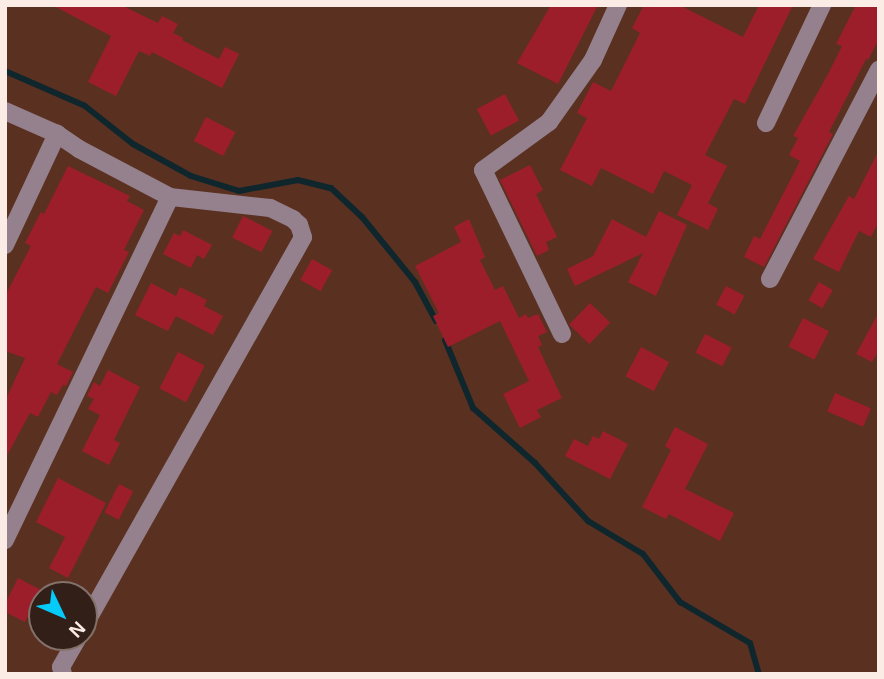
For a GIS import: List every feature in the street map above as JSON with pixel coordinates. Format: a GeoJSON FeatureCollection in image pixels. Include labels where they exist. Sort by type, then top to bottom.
{"type":"FeatureCollection","features":[{"type":"Feature","properties":{"kind":"street"},"geometry":{"type":"LineString","coordinates":[[562,334],[483,170],[549,122],[593,60],[618,5]]}},
{"type":"Feature","properties":{"kind":"street"},"geometry":{"type":"LineString","coordinates":[[766,123],[822,5]]}},
{"type":"Feature","properties":{"kind":"street"},"geometry":{"type":"LineString","coordinates":[[770,279],[879,70]]}},
{"type":"Feature","properties":{"kind":"street"},"geometry":{"type":"LineString","coordinates":[[5,111],[57,134],[79,149],[170,197],[270,208],[293,219],[299,225],[303,237],[98,601]]}},
{"type":"Feature","properties":{"kind":"street"},"geometry":{"type":"LineString","coordinates":[[5,245],[57,134]]}},
{"type":"Feature","properties":{"kind":"street"},"geometry":{"type":"LineString","coordinates":[[5,540],[170,197]]}},
{"type":"Feature","properties":{"kind":"street"},"geometry":{"type":"LineString","coordinates":[[63,674],[61,667],[70,651]]}},
{"type":"Feature","properties":{"kind":"building"},"geometry":{"type":"Polygon","coordinates":[[[52,5],[121,5],[158,23],[162,16],[178,24],[173,33],[219,59],[225,47],[239,54],[222,88],[152,52],[150,56],[139,51],[116,96],[88,82],[111,36],[52,5]]]}},
{"type":"Feature","properties":{"kind":"building"},"geometry":{"type":"Polygon","coordinates":[[[551,5],[598,5],[558,84],[517,63],[551,5]]]}},
{"type":"Feature","properties":{"kind":"building"},"geometry":{"type":"Polygon","coordinates":[[[644,5],[679,5],[743,37],[759,5],[793,5],[745,104],[734,99],[705,155],[727,166],[708,203],[718,209],[708,230],[677,215],[692,185],[664,171],[653,194],[601,168],[592,186],[560,170],[587,118],[577,113],[593,82],[611,91],[640,33],[632,28],[644,5]]]}},
{"type":"Feature","properties":{"kind":"building"},"geometry":{"type":"Polygon","coordinates":[[[856,5],[879,5],[879,39],[829,132],[833,134],[764,267],[744,257],[754,236],[760,239],[800,161],[789,155],[798,138],[793,136],[842,46],[836,44],[856,5]]]}},
{"type":"Feature","properties":{"kind":"building"},"geometry":{"type":"Polygon","coordinates":[[[505,94],[519,120],[491,136],[477,109],[505,94]]]}},
{"type":"Feature","properties":{"kind":"building"},"geometry":{"type":"Polygon","coordinates":[[[206,117],[235,132],[223,156],[194,141],[206,117]]]}},
{"type":"Feature","properties":{"kind":"building"},"geometry":{"type":"Polygon","coordinates":[[[879,150],[879,221],[871,237],[859,231],[839,272],[813,259],[849,196],[854,199],[879,150]]]}},
{"type":"Feature","properties":{"kind":"building"},"geometry":{"type":"Polygon","coordinates":[[[530,165],[543,190],[536,194],[557,237],[546,242],[549,250],[537,256],[500,180],[530,165]]]}},
{"type":"Feature","properties":{"kind":"building"},"geometry":{"type":"Polygon","coordinates":[[[68,166],[130,196],[127,201],[144,210],[124,250],[129,252],[108,293],[96,287],[57,364],[73,372],[66,386],[63,385],[57,395],[51,392],[38,417],[30,413],[5,459],[5,401],[25,358],[5,351],[5,296],[31,246],[25,243],[41,212],[44,214],[68,166]]]}},
{"type":"Feature","properties":{"kind":"building"},"geometry":{"type":"Polygon","coordinates":[[[659,211],[687,225],[656,296],[628,282],[643,253],[575,286],[567,269],[593,256],[612,219],[646,237],[659,211]]]}},
{"type":"Feature","properties":{"kind":"building"},"geometry":{"type":"Polygon","coordinates":[[[243,216],[272,231],[262,252],[232,237],[243,216]]]}},
{"type":"Feature","properties":{"kind":"building"},"geometry":{"type":"Polygon","coordinates":[[[469,219],[485,257],[480,260],[495,290],[503,286],[519,318],[526,314],[528,318],[538,314],[547,332],[538,336],[542,345],[538,347],[562,398],[537,410],[541,417],[520,428],[503,394],[529,381],[500,321],[448,347],[433,316],[439,313],[415,266],[461,242],[454,227],[469,219]]]}},
{"type":"Feature","properties":{"kind":"building"},"geometry":{"type":"Polygon","coordinates":[[[183,230],[212,245],[204,259],[197,255],[191,268],[163,254],[174,233],[180,236],[183,230]]]}},
{"type":"Feature","properties":{"kind":"building"},"geometry":{"type":"Polygon","coordinates":[[[312,259],[332,270],[320,291],[300,280],[312,259]]]}},
{"type":"Feature","properties":{"kind":"building"},"geometry":{"type":"Polygon","coordinates":[[[819,282],[833,290],[822,308],[808,300],[819,282]]]}},
{"type":"Feature","properties":{"kind":"building"},"geometry":{"type":"Polygon","coordinates":[[[151,283],[176,296],[180,287],[207,300],[204,306],[223,316],[213,335],[176,316],[168,331],[135,315],[151,283]]]}},
{"type":"Feature","properties":{"kind":"building"},"geometry":{"type":"Polygon","coordinates":[[[726,286],[745,296],[735,314],[716,305],[726,286]]]}},
{"type":"Feature","properties":{"kind":"building"},"geometry":{"type":"Polygon","coordinates":[[[590,303],[610,322],[589,344],[569,325],[590,303]]]}},
{"type":"Feature","properties":{"kind":"building"},"geometry":{"type":"Polygon","coordinates":[[[879,312],[879,350],[872,362],[856,354],[879,312]]]}},
{"type":"Feature","properties":{"kind":"building"},"geometry":{"type":"Polygon","coordinates":[[[803,318],[829,331],[814,360],[788,347],[803,318]]]}},
{"type":"Feature","properties":{"kind":"building"},"geometry":{"type":"Polygon","coordinates":[[[705,334],[732,348],[722,366],[695,353],[705,334]]]}},
{"type":"Feature","properties":{"kind":"building"},"geometry":{"type":"Polygon","coordinates":[[[641,347],[669,362],[654,391],[626,376],[641,347]]]}},
{"type":"Feature","properties":{"kind":"building"},"geometry":{"type":"Polygon","coordinates":[[[178,352],[205,366],[186,402],[159,389],[178,352]]]}},
{"type":"Feature","properties":{"kind":"building"},"geometry":{"type":"Polygon","coordinates":[[[108,370],[140,387],[114,440],[120,443],[109,465],[82,451],[100,415],[88,409],[94,399],[87,396],[94,382],[100,386],[108,370]]]}},
{"type":"Feature","properties":{"kind":"building"},"geometry":{"type":"Polygon","coordinates":[[[835,393],[871,408],[863,427],[827,411],[835,393]]]}},
{"type":"Feature","properties":{"kind":"building"},"geometry":{"type":"Polygon","coordinates":[[[675,427],[708,444],[685,489],[734,513],[720,541],[669,514],[666,519],[642,507],[671,450],[665,446],[675,427]]]}},
{"type":"Feature","properties":{"kind":"building"},"geometry":{"type":"Polygon","coordinates":[[[603,431],[628,444],[610,479],[565,456],[574,439],[588,446],[593,436],[599,439],[603,431]]]}},
{"type":"Feature","properties":{"kind":"building"},"geometry":{"type":"Polygon","coordinates":[[[58,478],[106,503],[68,578],[49,568],[65,537],[36,522],[58,478]]]}},
{"type":"Feature","properties":{"kind":"building"},"geometry":{"type":"Polygon","coordinates":[[[119,484],[133,491],[119,520],[104,513],[119,484]]]}},
{"type":"Feature","properties":{"kind":"building"},"geometry":{"type":"Polygon","coordinates":[[[18,578],[28,583],[28,616],[25,622],[5,612],[5,604],[18,578]]]}},
{"type":"Feature","properties":{"kind":"waterway"},"geometry":{"type":"LineString","coordinates":[[5,71],[85,106],[133,144],[191,176],[239,191],[298,180],[331,188],[362,217],[415,282],[436,321]]}},
{"type":"Feature","properties":{"kind":"waterway"},"geometry":{"type":"LineString","coordinates":[[445,340],[473,408],[535,463],[588,521],[643,554],[680,602],[750,643],[759,674]]}}]}
